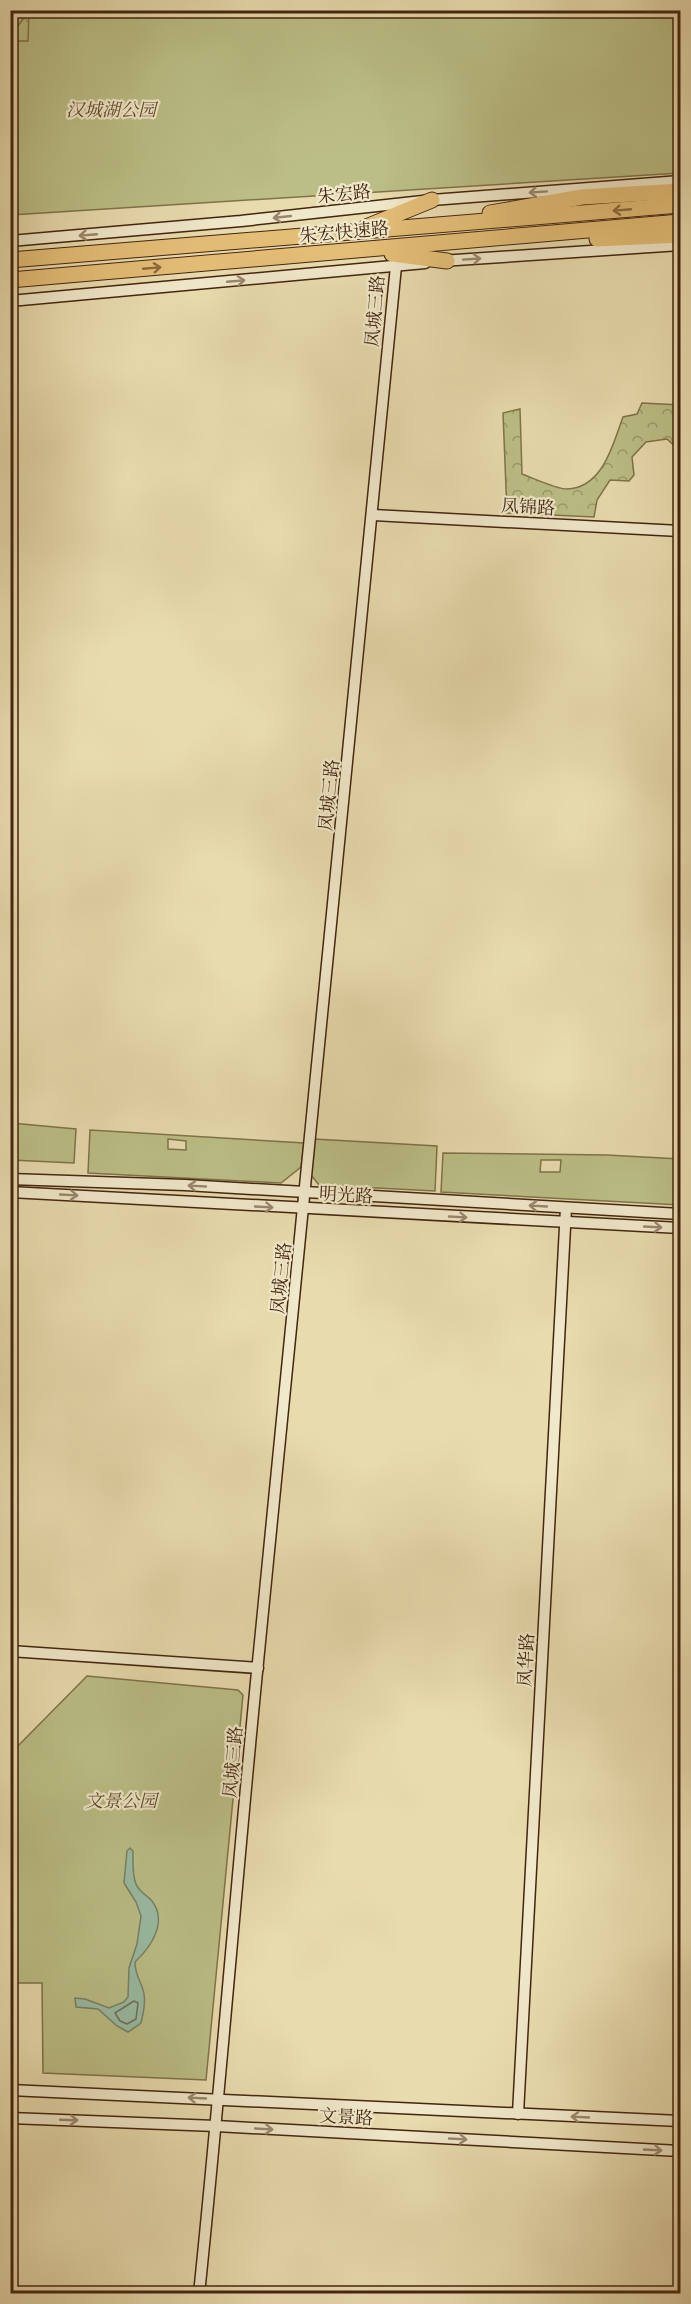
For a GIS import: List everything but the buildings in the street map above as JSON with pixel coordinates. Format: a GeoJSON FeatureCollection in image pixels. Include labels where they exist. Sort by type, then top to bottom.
{"type":"FeatureCollection","features":[{"type":"Feature","properties":{"kind":"highway"},"geometry":{"type":"LineString","coordinates":[[443,225],[514,207],[582,197],[681,191]]}},
{"type":"Feature","properties":{"kind":"highway"},"geometry":{"type":"LineString","coordinates":[[357,231],[432,200]]}},
{"type":"Feature","properties":{"kind":"highway","name":"朱宏快速路"},"geometry":{"type":"LineString","coordinates":[[10,260],[681,205]]}},
{"type":"Feature","properties":{"kind":"highway","name":"朱宏快速路"},"geometry":{"type":"LineString","coordinates":[[10,280],[681,222]]}},
{"type":"Feature","properties":{"kind":"highway"},"geometry":{"type":"LineString","coordinates":[[444,243],[681,235]]}},
{"type":"Feature","properties":{"kind":"highway"},"geometry":{"type":"LineString","coordinates":[[359,250],[447,261]]}},
{"type":"Feature","properties":{"kind":"main road","name":"朱宏路"},"geometry":{"type":"LineString","coordinates":[[10,241],[241,221],[432,200],[681,181]]}},
{"type":"Feature","properties":{"kind":"main road"},"geometry":{"type":"LineString","coordinates":[[10,301],[447,261],[681,245]]}},
{"type":"Feature","properties":{"kind":"main road","name":"凤城三路"},"geometry":{"type":"LineString","coordinates":[[199,2294],[258,1668],[305,1209],[396,266]]}},
{"type":"Feature","properties":{"kind":"main road","name":"凤锦路"},"geometry":{"type":"LineString","coordinates":[[373,514],[681,531]]}},
{"type":"Feature","properties":{"kind":"main road","name":"明光路"},"geometry":{"type":"LineString","coordinates":[[10,1179],[306,1192],[681,1214]]}},
{"type":"Feature","properties":{"kind":"main road","name":"明光路"},"geometry":{"type":"LineString","coordinates":[[10,1192],[681,1228]]}},
{"type":"Feature","properties":{"kind":"main road","name":"凤华路"},"geometry":{"type":"LineString","coordinates":[[518,2114],[566,1208]]}},
{"type":"Feature","properties":{"kind":"main road"},"geometry":{"type":"LineString","coordinates":[[10,1651],[258,1668]]}},
{"type":"Feature","properties":{"kind":"main road","name":"文景路"},"geometry":{"type":"LineString","coordinates":[[10,2090],[681,2121]]}},
{"type":"Feature","properties":{"kind":"main road","name":"文景路"},"geometry":{"type":"LineString","coordinates":[[10,2118],[216,2126],[681,2151]]}},
{"type":"Feature","properties":{"kind":"green space","name":"汉城湖公园"},"geometry":{"type":"Polygon","coordinates":[[[11,11],[680,11],[680,173],[11,215],[11,11]]]}},
{"type":"Feature","properties":{"kind":"green space"},"geometry":{"type":"Polygon","coordinates":[[[29,11],[28,41],[11,41],[11,28],[17,27],[29,11]]]}},
{"type":"Feature","properties":{"kind":"green space"},"geometry":{"type":"Polygon","coordinates":[[[642,403],[680,405],[680,451],[667,439],[646,442],[632,457],[634,475],[629,481],[610,480],[597,500],[594,517],[507,513],[503,413],[520,409],[522,474],[567,489],[579,487],[598,473],[605,463],[623,417],[637,414],[642,403]]]}},
{"type":"Feature","properties":{"kind":"green space"},"geometry":{"type":"Polygon","coordinates":[[[11,1123],[76,1129],[74,1163],[11,1160],[11,1123]]]}},
{"type":"Feature","properties":{"kind":"green space"},"geometry":{"type":"Polygon","coordinates":[[[90,1130],[304,1143],[301,1167],[281,1183],[88,1173],[90,1130]],[[168,1139],[168,1149],[186,1150],[186,1141],[168,1139]]]}},
{"type":"Feature","properties":{"kind":"green space"},"geometry":{"type":"Polygon","coordinates":[[[314,1139],[437,1146],[435,1191],[319,1185],[311,1175],[314,1139]]]}},
{"type":"Feature","properties":{"kind":"green space"},"geometry":{"type":"Polygon","coordinates":[[[443,1153],[607,1155],[680,1159],[680,1205],[441,1192],[443,1153]],[[541,1160],[540,1172],[560,1172],[561,1160],[541,1160]]]}},
{"type":"Feature","properties":{"kind":"green space","name":"文景公园"},"geometry":{"type":"Polygon","coordinates":[[[87,1676],[238,1690],[243,1695],[206,2080],[43,2073],[42,1983],[11,1983],[10,1754],[87,1676]]]}},
{"type":"Feature","properties":{"kind":"water"},"geometry":{"type":"Polygon","coordinates":[[[130,1848],[133,1851],[133,1872],[137,1887],[157,1909],[158,1926],[152,1942],[135,1962],[144,1994],[144,2005],[141,2023],[128,2032],[117,2026],[98,2009],[76,2007],[75,1998],[85,1999],[109,2008],[124,2002],[128,1997],[129,1968],[137,1944],[141,1916],[136,1902],[124,1883],[127,1851],[130,1848]]]}}]}
